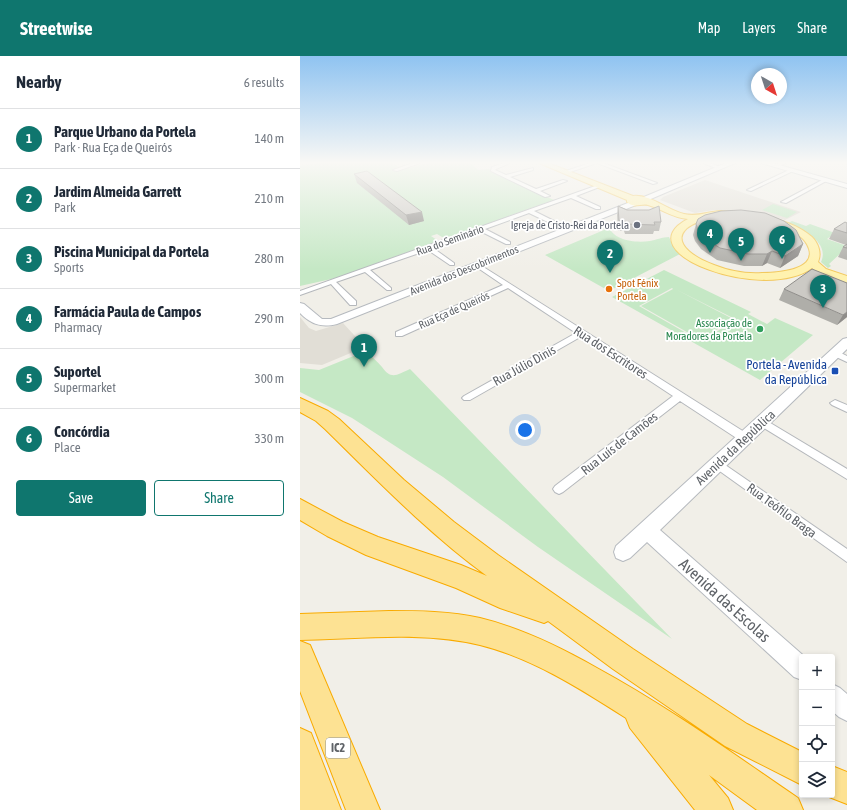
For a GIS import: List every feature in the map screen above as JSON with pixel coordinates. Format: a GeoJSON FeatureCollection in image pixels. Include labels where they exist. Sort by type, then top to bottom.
{"type":"FeatureCollection","features":[{"type":"Feature","properties":{"kind":"highway"},"geometry":{"type":"LineString","coordinates":[[300,404],[318,413],[332,424],[397,486],[446,529],[489,563],[736,735],[799,767]]}},
{"type":"Feature","properties":{"kind":"highway"},"geometry":{"type":"LineString","coordinates":[[300,509],[335,529],[374,547],[461,577],[500,595],[565,617]]}},
{"type":"Feature","properties":{"kind":"highway"},"geometry":{"type":"LineString","coordinates":[[300,627],[436,625],[477,631],[502,637],[534,649],[631,703],[786,810]]}},
{"type":"Feature","properties":{"kind":"highway","name":"IC2"},"geometry":{"type":"LineString","coordinates":[[300,655],[362,810]]}},
{"type":"Feature","properties":{"kind":"highway"},"geometry":{"type":"LineString","coordinates":[[631,703],[716,810]]}},
{"type":"Feature","properties":{"kind":"highway"},"geometry":{"type":"LineString","coordinates":[[300,744],[324,810]]}},
{"type":"Feature","properties":{"kind":"highway"},"geometry":{"type":"LineString","coordinates":[[835,783],[847,788]]}},
{"type":"Feature","properties":{"kind":"highway"},"geometry":{"type":"LineString","coordinates":[[300,796],[310,810]]}},
{"type":"Feature","properties":{"kind":"main road"},"geometry":{"type":"LineString","coordinates":[[631,198],[676,217],[684,225]]}},
{"type":"Feature","properties":{"kind":"main road"},"geometry":{"type":"LineString","coordinates":[[638,201],[679,215],[697,218]]}},
{"type":"Feature","properties":{"kind":"main road"},"geometry":{"type":"LineString","coordinates":[[734,214],[757,217],[778,223],[797,231],[810,242],[815,253],[812,262],[800,271],[782,276],[758,277],[737,275],[711,268],[691,258],[679,247],[676,236],[679,229],[697,218],[713,215],[734,214]]}},
{"type":"Feature","properties":{"kind":"main road"},"geometry":{"type":"LineString","coordinates":[[812,262],[822,271],[847,280]]}},
{"type":"Feature","properties":{"kind":"main road"},"geometry":{"type":"LineString","coordinates":[[800,271],[818,274],[847,284]]}},
{"type":"Feature","properties":{"kind":"street","name":"Rua do Seminário"},"geometry":{"type":"LineString","coordinates":[[300,293],[565,198]]}},
{"type":"Feature","properties":{"kind":"street"},"geometry":{"type":"LineString","coordinates":[[576,198],[598,208]]}},
{"type":"Feature","properties":{"kind":"street","name":"Avenida dos Descobrimentos"},"geometry":{"type":"LineString","coordinates":[[300,306],[317,322],[329,323],[645,198]]}},
{"type":"Feature","properties":{"kind":"street"},"geometry":{"type":"LineString","coordinates":[[784,202],[791,198]]}},
{"type":"Feature","properties":{"kind":"street"},"geometry":{"type":"LineString","coordinates":[[529,211],[556,224]]}},
{"type":"Feature","properties":{"kind":"street"},"geometry":{"type":"LineString","coordinates":[[481,229],[508,243]]}},
{"type":"Feature","properties":{"kind":"street"},"geometry":{"type":"LineString","coordinates":[[428,248],[452,264]]}},
{"type":"Feature","properties":{"kind":"street","name":"Rua dos Escritores"},"geometry":{"type":"LineString","coordinates":[[478,265],[745,438]]}},
{"type":"Feature","properties":{"kind":"street"},"geometry":{"type":"LineString","coordinates":[[366,270],[389,289]]}},
{"type":"Feature","properties":{"kind":"street"},"geometry":{"type":"LineString","coordinates":[[332,282],[353,303]]}},
{"type":"Feature","properties":{"kind":"street","name":"Rua Eça de Queirós"},"geometry":{"type":"LineString","coordinates":[[399,334],[509,285]]}},
{"type":"Feature","properties":{"kind":"street","name":"Rua Júlio Dinis"},"geometry":{"type":"LineString","coordinates":[[467,398],[582,333]]}},
{"type":"Feature","properties":{"kind":"street","name":"Avenida da República"},"geometry":{"type":"LineString","coordinates":[[623,552],[762,422],[841,356],[847,342]]}},
{"type":"Feature","properties":{"kind":"street","name":"Rua Luís de Camões"},"geometry":{"type":"LineString","coordinates":[[559,490],[680,396]]}},
{"type":"Feature","properties":{"kind":"street"},"geometry":{"type":"LineString","coordinates":[[835,403],[847,409]]}},
{"type":"Feature","properties":{"kind":"street"},"geometry":{"type":"LineString","coordinates":[[762,422],[847,474]]}},
{"type":"Feature","properties":{"kind":"street","name":"Rua Teófilo Braga"},"geometry":{"type":"LineString","coordinates":[[718,464],[847,556]]}},
{"type":"Feature","properties":{"kind":"street","name":"Avenida das Escolas"},"geometry":{"type":"LineString","coordinates":[[647,530],[799,666]]}},
{"type":"Feature","properties":{"kind":"street"},"geometry":{"type":"LineString","coordinates":[[835,699],[847,709]]}},
{"type":"Feature","properties":{"kind":"shaded area"},"geometry":{"type":"Polygon","coordinates":[[[662,198],[760,198],[801,212],[785,220],[757,212],[741,210],[714,210],[695,213],[660,200],[662,198]]]}},
{"type":"Feature","properties":{"kind":"shaded area"},"geometry":{"type":"Polygon","coordinates":[[[300,317],[309,328],[316,331],[343,323],[365,347],[322,365],[300,363],[300,317]]]}},
{"type":"Feature","properties":{"kind":"green space"},"geometry":{"type":"Polygon","coordinates":[[[300,198],[550,198],[554,200],[450,237],[442,237],[437,234],[431,236],[437,240],[433,243],[336,278],[300,286],[300,198]]]}},
{"type":"Feature","properties":{"kind":"green space"},"geometry":{"type":"Polygon","coordinates":[[[773,204],[797,212],[787,218],[762,210],[773,204]]]}},
{"type":"Feature","properties":{"kind":"green space"},"geometry":{"type":"Polygon","coordinates":[[[599,221],[608,225],[615,235],[625,240],[644,242],[669,237],[674,248],[680,254],[609,291],[545,255],[604,230],[603,225],[596,222],[599,221]]]}},
{"type":"Feature","properties":{"kind":"green space"},"geometry":{"type":"Polygon","coordinates":[[[792,221],[806,226],[810,224],[835,233],[827,239],[847,246],[829,264],[831,266],[828,268],[821,262],[823,255],[822,248],[814,238],[801,229],[788,223],[792,221]]]}},
{"type":"Feature","properties":{"kind":"green space","name":"Associação de Moradores da Portela"},"geometry":{"type":"Polygon","coordinates":[[[664,270],[751,312],[748,314],[767,324],[775,318],[813,335],[760,380],[612,297],[664,270]],[[672,288],[639,306],[702,342],[735,319],[677,290],[733,319],[701,340],[641,306],[673,289],[672,288]]]}},
{"type":"Feature","properties":{"kind":"green space"},"geometry":{"type":"Polygon","coordinates":[[[366,351],[388,374],[394,375],[410,369],[672,639],[538,547],[443,477],[352,418],[300,392],[300,368],[319,370],[366,351]]]}},
{"type":"Feature","properties":{"kind":"building"},"geometry":{"type":"Polygon","coordinates":[[[385,198],[403,198],[422,212],[406,215],[385,198]]]}},
{"type":"Feature","properties":{"kind":"building"},"geometry":{"type":"Polygon","coordinates":[[[618,206],[627,210],[649,210],[659,206],[661,222],[654,222],[655,225],[626,224],[625,221],[619,221],[618,206]]]}},
{"type":"Feature","properties":{"kind":"building"},"geometry":{"type":"Polygon","coordinates":[[[741,210],[765,213],[784,221],[796,230],[803,244],[785,256],[772,251],[767,254],[748,254],[720,248],[704,238],[698,230],[696,224],[698,219],[705,215],[721,211],[741,210]]]}},
{"type":"Feature","properties":{"kind":"building"},"geometry":{"type":"Polygon","coordinates":[[[845,222],[847,223],[847,233],[834,229],[845,222]]]}},
{"type":"Feature","properties":{"kind":"building"},"geometry":{"type":"Polygon","coordinates":[[[812,269],[847,283],[847,312],[843,315],[784,289],[812,269]]]}},
{"type":"Feature","properties":{"kind":"place","name":"Igreja de Cristo-Rei da Portela"},"geometry":{"type":"Point","coordinates":[637,225]}},
{"type":"Feature","properties":{"kind":"place","name":"Farmácia Paula de Campos"},"geometry":{"type":"Point","coordinates":[710,253]}},
{"type":"Feature","properties":{"kind":"place","name":"Concórdia"},"geometry":{"type":"Point","coordinates":[782,259]}},
{"type":"Feature","properties":{"kind":"place","name":"Suportel"},"geometry":{"type":"Point","coordinates":[741,261]}},
{"type":"Feature","properties":{"kind":"place","name":"Jardim Almeida Garrett"},"geometry":{"type":"Point","coordinates":[610,273]}},
{"type":"Feature","properties":{"kind":"place","name":"Spot Fénix Portela"},"geometry":{"type":"Point","coordinates":[609,289]}},
{"type":"Feature","properties":{"kind":"place","name":"Piscina Municipal da Portela"},"geometry":{"type":"Point","coordinates":[823,308]}},
{"type":"Feature","properties":{"kind":"place","name":"Associação de Moradores da Portela"},"geometry":{"type":"Point","coordinates":[760,329]}},
{"type":"Feature","properties":{"kind":"place","name":"Parque Urbano da Portela"},"geometry":{"type":"Point","coordinates":[364,367]}},
{"type":"Feature","properties":{"kind":"place","name":"Portela - Avenida da República"},"geometry":{"type":"Point","coordinates":[835,371]}}]}
